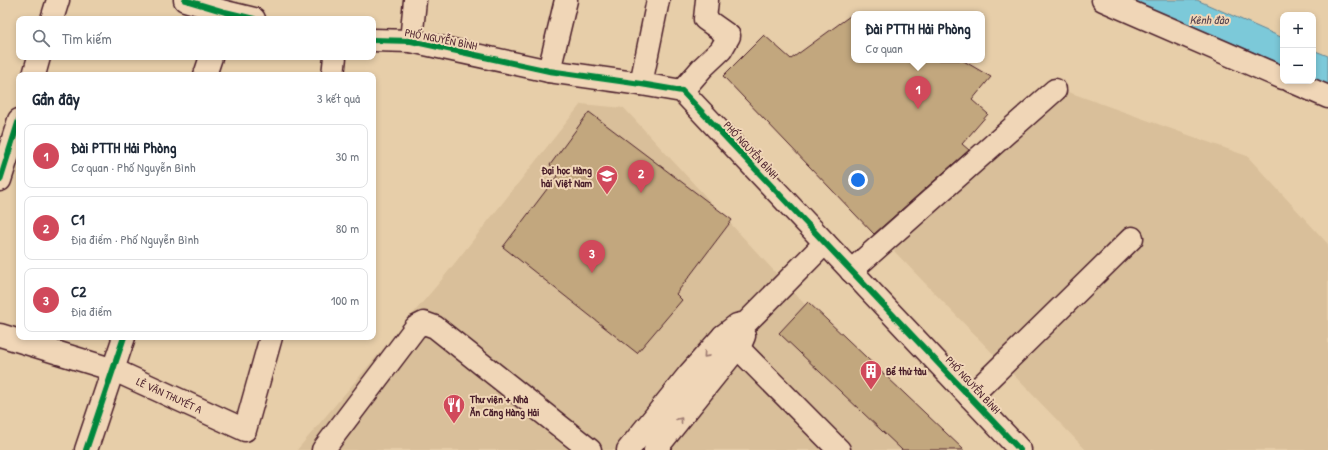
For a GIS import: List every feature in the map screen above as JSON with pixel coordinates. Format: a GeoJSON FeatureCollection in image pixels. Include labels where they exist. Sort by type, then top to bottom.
{"type":"FeatureCollection","features":[{"type":"Feature","properties":{"kind":"street"},"geometry":{"type":"LineString","coordinates":[[53,16],[58,0]]}},
{"type":"Feature","properties":{"kind":"street"},"geometry":{"type":"LineString","coordinates":[[186,0],[244,16]]}},
{"type":"Feature","properties":{"kind":"street"},"geometry":{"type":"LineString","coordinates":[[411,41],[415,0]]}},
{"type":"Feature","properties":{"kind":"street"},"geometry":{"type":"LineString","coordinates":[[549,71],[566,0]]}},
{"type":"Feature","properties":{"kind":"street"},"geometry":{"type":"LineString","coordinates":[[641,84],[658,0]]}},
{"type":"Feature","properties":{"kind":"street"},"geometry":{"type":"LineString","coordinates":[[682,91],[703,67],[721,50],[729,36],[705,19],[707,0]]}},
{"type":"Feature","properties":{"kind":"street"},"geometry":{"type":"LineString","coordinates":[[1103,0],[1280,77]]}},
{"type":"Feature","properties":{"kind":"street","name":"PHỐ NGUYỄN BÌNH"},"geometry":{"type":"LineString","coordinates":[[376,40],[411,41],[549,71],[682,91],[1020,450]]}},
{"type":"Feature","properties":{"kind":"street"},"geometry":{"type":"LineString","coordinates":[[35,72],[38,60]]}},
{"type":"Feature","properties":{"kind":"street"},"geometry":{"type":"LineString","coordinates":[[206,72],[210,60]]}},
{"type":"Feature","properties":{"kind":"street"},"geometry":{"type":"LineString","coordinates":[[333,72],[335,60]]}},
{"type":"Feature","properties":{"kind":"street"},"geometry":{"type":"LineString","coordinates":[[1298,84],[1328,97]]}},
{"type":"Feature","properties":{"kind":"street"},"geometry":{"type":"LineString","coordinates":[[851,271],[1055,90]]}},
{"type":"Feature","properties":{"kind":"street"},"geometry":{"type":"LineString","coordinates":[[0,180],[16,129]]}},
{"type":"Feature","properties":{"kind":"street"},"geometry":{"type":"LineString","coordinates":[[970,397],[1132,238]]}},
{"type":"Feature","properties":{"kind":"street"},"geometry":{"type":"LineString","coordinates":[[628,450],[690,373],[730,342],[741,343],[746,322],[825,243]]}},
{"type":"Feature","properties":{"kind":"street"},"geometry":{"type":"LineString","coordinates":[[323,450],[416,327],[424,322],[436,327],[590,450]]}},
{"type":"Feature","properties":{"kind":"street","name":"LÊ VĂN THUYẾT A"},"geometry":{"type":"LineString","coordinates":[[0,335],[16,340]]}},
{"type":"Feature","properties":{"kind":"street","name":"LÊ VĂN THUYẾT A"},"geometry":{"type":"LineString","coordinates":[[16,340],[114,370],[245,430],[270,340]]}},
{"type":"Feature","properties":{"kind":"street"},"geometry":{"type":"LineString","coordinates":[[86,450],[123,340]]}},
{"type":"Feature","properties":{"kind":"street"},"geometry":{"type":"LineString","coordinates":[[655,450],[730,342]]}},
{"type":"Feature","properties":{"kind":"street"},"geometry":{"type":"LineString","coordinates":[[730,342],[839,450]]}},
{"type":"Feature","properties":{"kind":"shaded area"},"geometry":{"type":"Polygon","coordinates":[[[1060,89],[1247,156],[1328,244],[1328,450],[1086,450],[893,250],[1060,89]]]}},
{"type":"Feature","properties":{"kind":"shaded area","name":"Đại học Hàng hải Việt Nam"},"geometry":{"type":"Polygon","coordinates":[[[581,104],[624,108],[939,450],[297,450],[439,283],[581,104]]]}},
{"type":"Feature","properties":{"kind":"water","name":"Kênh đào"},"geometry":{"type":"Polygon","coordinates":[[[1134,0],[1197,0],[1280,37],[1280,64],[1134,0]]]}},
{"type":"Feature","properties":{"kind":"water"},"geometry":{"type":"Polygon","coordinates":[[[1316,51],[1328,56],[1328,85],[1316,79],[1316,51]]]}},
{"type":"Feature","properties":{"kind":"building"},"geometry":{"type":"Polygon","coordinates":[[[851,15],[851,63],[967,63],[991,77],[972,100],[988,114],[962,144],[969,150],[874,234],[723,76],[764,35],[791,59],[851,15]]]}},
{"type":"Feature","properties":{"kind":"building"},"geometry":{"type":"Polygon","coordinates":[[[589,112],[732,220],[676,294],[682,300],[637,353],[503,247],[560,172],[550,165],[589,112]]]}},
{"type":"Feature","properties":{"kind":"building","name":"Bể thử tàu"},"geometry":{"type":"Polygon","coordinates":[[[808,302],[964,450],[902,450],[779,333],[808,302]]]}},
{"type":"Feature","properties":{"kind":"cycle path"},"geometry":{"type":"LineString","coordinates":[[185,0],[242,16]]}},
{"type":"Feature","properties":{"kind":"cycle path"},"geometry":{"type":"LineString","coordinates":[[376,40],[411,41],[549,71],[682,91],[1020,450]]}},
{"type":"Feature","properties":{"kind":"cycle path"},"geometry":{"type":"LineString","coordinates":[[0,180],[16,129]]}},
{"type":"Feature","properties":{"kind":"cycle path"},"geometry":{"type":"LineString","coordinates":[[86,450],[123,340]]}},
{"type":"Feature","properties":{"kind":"place","name":"Đài PTTH Hải Phòng"},"geometry":{"type":"Point","coordinates":[918,109]}},
{"type":"Feature","properties":{"kind":"place","name":"C1"},"geometry":{"type":"Point","coordinates":[641,193]}},
{"type":"Feature","properties":{"kind":"place","name":"Đại học Hàng hải Việt Nam"},"geometry":{"type":"Point","coordinates":[607,196]}},
{"type":"Feature","properties":{"kind":"place","name":"C2"},"geometry":{"type":"Point","coordinates":[592,273]}},
{"type":"Feature","properties":{"kind":"place","name":"Bể thử tàu"},"geometry":{"type":"Point","coordinates":[871,390]}},
{"type":"Feature","properties":{"kind":"place","name":"Thư viện + Nhà Ăn Căng Hàng Hải"},"geometry":{"type":"Point","coordinates":[454,424]}}]}
